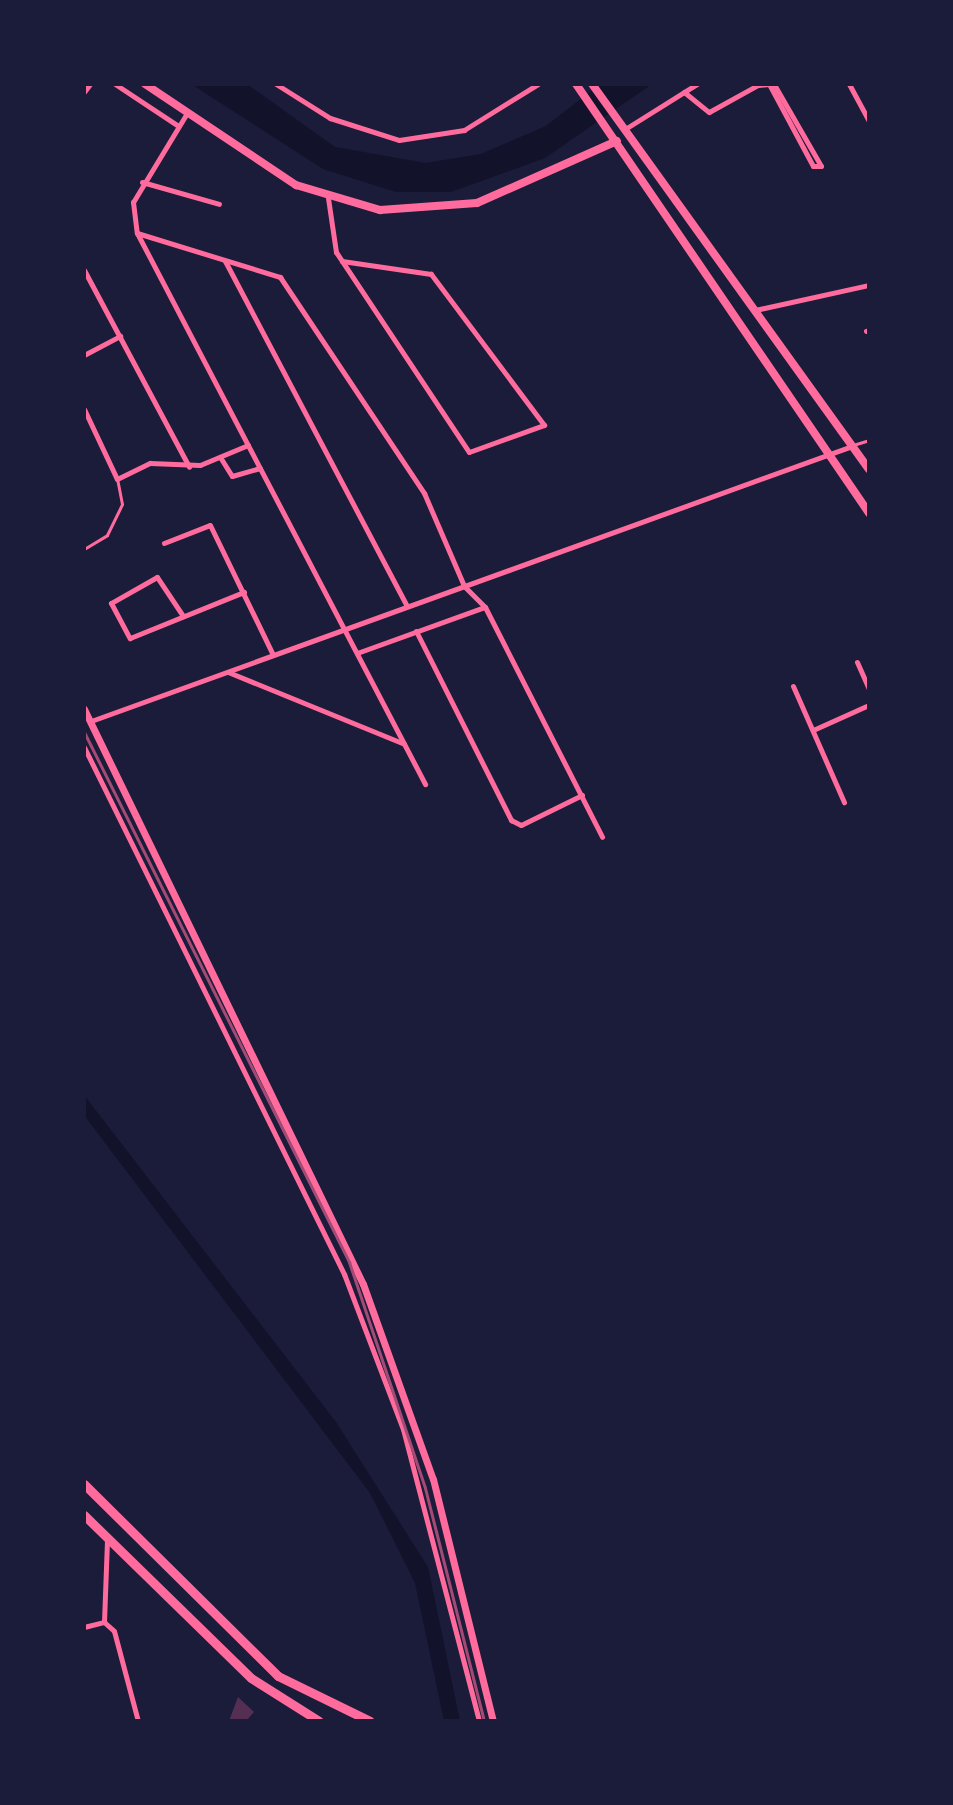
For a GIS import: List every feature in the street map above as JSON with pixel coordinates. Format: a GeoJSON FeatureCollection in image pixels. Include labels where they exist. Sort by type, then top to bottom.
{"type":"FeatureCollection","features":[{"type":"Feature","properties":{"kind":"highway"},"geometry":{"type":"LineString","coordinates":[[84,1484],[278,1676],[370,1721]]}},
{"type":"Feature","properties":{"kind":"highway"},"geometry":{"type":"LineString","coordinates":[[84,1515],[251,1678],[319,1721]]}},
{"type":"Feature","properties":{"kind":"main road"},"geometry":{"type":"LineString","coordinates":[[145,84],[187,113],[328,198],[380,210],[453,209],[508,193],[617,141]]}},
{"type":"Feature","properties":{"kind":"main road"},"geometry":{"type":"LineString","coordinates":[[592,84],[869,469]]}},
{"type":"Feature","properties":{"kind":"main road"},"geometry":{"type":"LineString","coordinates":[[578,86],[832,453],[869,513]]}},
{"type":"Feature","properties":{"kind":"street"},"geometry":{"type":"LineString","coordinates":[[84,92],[90,84]]}},
{"type":"Feature","properties":{"kind":"street"},"geometry":{"type":"LineString","coordinates":[[115,84],[177,125]]}},
{"type":"Feature","properties":{"kind":"street"},"geometry":{"type":"LineString","coordinates":[[276,84],[338,121],[399,140],[464,130],[538,84]]}},
{"type":"Feature","properties":{"kind":"street"},"geometry":{"type":"LineString","coordinates":[[624,129],[697,84]]}},
{"type":"Feature","properties":{"kind":"street"},"geometry":{"type":"LineString","coordinates":[[684,92],[709,112],[769,84]]}},
{"type":"Feature","properties":{"kind":"street"},"geometry":{"type":"LineString","coordinates":[[769,84],[801,124],[821,166],[813,166],[769,84]]}},
{"type":"Feature","properties":{"kind":"street"},"geometry":{"type":"LineString","coordinates":[[849,84],[869,121]]}},
{"type":"Feature","properties":{"kind":"street"},"geometry":{"type":"LineString","coordinates":[[860,106],[869,109]]}},
{"type":"Feature","properties":{"kind":"street"},"geometry":{"type":"LineString","coordinates":[[187,113],[142,182],[133,202],[137,233],[425,784]]}},
{"type":"Feature","properties":{"kind":"street"},"geometry":{"type":"LineString","coordinates":[[793,130],[801,124]]}},
{"type":"Feature","properties":{"kind":"street"},"geometry":{"type":"LineString","coordinates":[[142,182],[219,204]]}},
{"type":"Feature","properties":{"kind":"street"},"geometry":{"type":"LineString","coordinates":[[328,198],[332,243],[342,261],[472,454],[544,422],[431,274],[342,261]]}},
{"type":"Feature","properties":{"kind":"street"},"geometry":{"type":"LineString","coordinates":[[137,233],[280,277],[424,493],[464,586],[485,607],[602,837]]}},
{"type":"Feature","properties":{"kind":"street"},"geometry":{"type":"LineString","coordinates":[[224,259],[407,606]]}},
{"type":"Feature","properties":{"kind":"street"},"geometry":{"type":"LineString","coordinates":[[84,270],[189,467]]}},
{"type":"Feature","properties":{"kind":"street"},"geometry":{"type":"LineString","coordinates":[[755,310],[869,285]]}},
{"type":"Feature","properties":{"kind":"street"},"geometry":{"type":"LineString","coordinates":[[84,355],[120,336]]}},
{"type":"Feature","properties":{"kind":"street"},"geometry":{"type":"LineString","coordinates":[[84,409],[117,479],[150,463],[189,467],[248,445]]}},
{"type":"Feature","properties":{"kind":"street"},"geometry":{"type":"LineString","coordinates":[[91,721],[853,445]]}},
{"type":"Feature","properties":{"kind":"street"},"geometry":{"type":"LineString","coordinates":[[220,457],[232,476],[260,468]]}},
{"type":"Feature","properties":{"kind":"street"},"geometry":{"type":"LineString","coordinates":[[164,543],[202,522],[210,525],[273,655]]}},
{"type":"Feature","properties":{"kind":"street"},"geometry":{"type":"LineString","coordinates":[[183,616],[157,577],[113,599],[132,637],[244,592]]}},
{"type":"Feature","properties":{"kind":"street"},"geometry":{"type":"LineString","coordinates":[[357,653],[485,607]]}},
{"type":"Feature","properties":{"kind":"street"},"geometry":{"type":"LineString","coordinates":[[416,631],[511,820],[521,825],[582,795]]}},
{"type":"Feature","properties":{"kind":"street"},"geometry":{"type":"LineString","coordinates":[[857,662],[869,689]]}},
{"type":"Feature","properties":{"kind":"street"},"geometry":{"type":"LineString","coordinates":[[227,672],[404,744]]}},
{"type":"Feature","properties":{"kind":"street"},"geometry":{"type":"LineString","coordinates":[[793,686],[844,802]]}},
{"type":"Feature","properties":{"kind":"street"},"geometry":{"type":"LineString","coordinates":[[813,730],[869,705]]}},
{"type":"Feature","properties":{"kind":"street"},"geometry":{"type":"LineString","coordinates":[[84,709],[363,1284],[433,1479],[493,1721]]}},
{"type":"Feature","properties":{"kind":"street"},"geometry":{"type":"LineString","coordinates":[[84,747],[344,1274],[420,1486],[479,1721]]}},
{"type":"Feature","properties":{"kind":"street"},"geometry":{"type":"LineString","coordinates":[[104,1622],[107,1537]]}},
{"type":"Feature","properties":{"kind":"street"},"geometry":{"type":"LineString","coordinates":[[84,1627],[104,1622]]}},
{"type":"Feature","properties":{"kind":"street"},"geometry":{"type":"LineString","coordinates":[[104,1622],[114,1631],[138,1721]]}},
{"type":"Feature","properties":{"kind":"lane"},"geometry":{"type":"LineString","coordinates":[[853,445],[869,440]]}},
{"type":"Feature","properties":{"kind":"lane"},"geometry":{"type":"LineString","coordinates":[[84,549],[107,535],[122,504],[117,479]]}},
{"type":"Feature","properties":{"kind":"shaded area"},"geometry":{"type":"Polygon","coordinates":[[[191,84],[247,84],[335,147],[426,163],[481,154],[546,126],[600,84],[652,84],[545,158],[451,192],[396,192],[323,169],[191,84]]]}},
{"type":"Feature","properties":{"kind":"shaded area"},"geometry":{"type":"Polygon","coordinates":[[[84,1095],[336,1422],[428,1567],[460,1721],[444,1721],[415,1583],[370,1493],[84,1115],[84,1095]]]}},
{"type":"Feature","properties":{"kind":"building"},"geometry":{"type":"Polygon","coordinates":[[[238,1697],[254,1712],[246,1721],[229,1721],[238,1697]]]}},
{"type":"Feature","properties":{"kind":"railway"},"geometry":{"type":"LineString","coordinates":[[84,732],[349,1262],[425,1488],[484,1721]]}}]}
